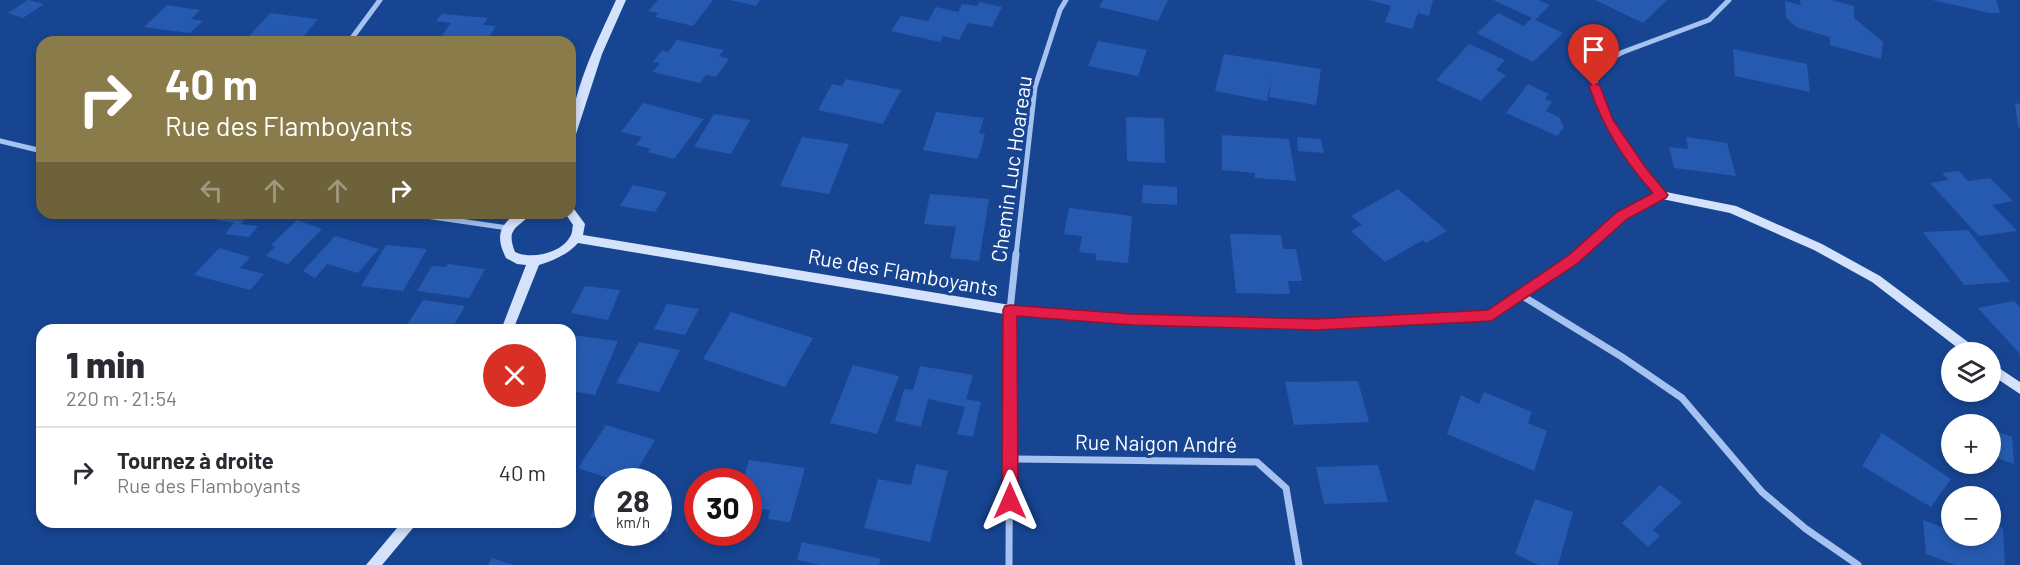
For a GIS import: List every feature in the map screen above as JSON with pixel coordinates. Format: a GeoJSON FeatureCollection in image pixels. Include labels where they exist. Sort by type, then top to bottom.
{"type":"FeatureCollection","features":[{"type":"Feature","properties":{"kind":"main road"},"geometry":{"type":"LineString","coordinates":[[576,119],[597,54],[621,0]]}},
{"type":"Feature","properties":{"kind":"main road"},"geometry":{"type":"LineString","coordinates":[[1661,195],[1732,209],[1818,247],[1876,279],[1959,342]]}},
{"type":"Feature","properties":{"kind":"main road","name":"Rue des Flamboyants"},"geometry":{"type":"LineString","coordinates":[[575,238],[1010,310],[1132,320],[1316,325],[1491,315],[1574,259],[1622,216],[1661,195]]}},
{"type":"Feature","properties":{"kind":"main road"},"geometry":{"type":"LineString","coordinates":[[519,219],[508,228],[504,239],[506,248],[511,255],[534,261],[557,255],[567,248],[575,238],[578,223],[575,219]]}},
{"type":"Feature","properties":{"kind":"main road"},"geometry":{"type":"LineString","coordinates":[[509,324],[534,261]]}},
{"type":"Feature","properties":{"kind":"main road"},"geometry":{"type":"LineString","coordinates":[[2001,375],[2020,389]]}},
{"type":"Feature","properties":{"kind":"main road"},"geometry":{"type":"LineString","coordinates":[[373,565],[406,528]]}},
{"type":"Feature","properties":{"kind":"street"},"geometry":{"type":"LineString","coordinates":[[353,36],[380,0]]}},
{"type":"Feature","properties":{"kind":"street","name":"Chemin Luc Hoareau"},"geometry":{"type":"LineString","coordinates":[[1009,565],[1010,310],[1035,87],[1060,10],[1066,0]]}},
{"type":"Feature","properties":{"kind":"street"},"geometry":{"type":"LineString","coordinates":[[1661,195],[1641,172],[1607,121],[1594,86],[1598,65],[1623,52],[1709,20],[1729,0]]}},
{"type":"Feature","properties":{"kind":"street"},"geometry":{"type":"LineString","coordinates":[[0,141],[36,150]]}},
{"type":"Feature","properties":{"kind":"street"},"geometry":{"type":"LineString","coordinates":[[446,219],[508,228]]}},
{"type":"Feature","properties":{"kind":"street"},"geometry":{"type":"LineString","coordinates":[[1521,295],[1622,357],[1682,398],[1762,492],[1806,529],[1857,565]]}},
{"type":"Feature","properties":{"kind":"street","name":"Rue Naigon André"},"geometry":{"type":"LineString","coordinates":[[1010,459],[1257,462],[1286,488],[1299,565]]}},
{"type":"Feature","properties":{"kind":"building"},"geometry":{"type":"Polygon","coordinates":[[[28,0],[44,4],[23,18],[8,13],[28,0]]]}},
{"type":"Feature","properties":{"kind":"building"},"geometry":{"type":"Polygon","coordinates":[[[658,0],[713,0],[693,26],[655,17],[658,13],[648,11],[658,0]]]}},
{"type":"Feature","properties":{"kind":"building"},"geometry":{"type":"Polygon","coordinates":[[[730,0],[760,0],[756,6],[730,0]]]}},
{"type":"Feature","properties":{"kind":"building"},"geometry":{"type":"Polygon","coordinates":[[[1103,0],[1168,0],[1158,21],[1099,7],[1103,0]]]}},
{"type":"Feature","properties":{"kind":"building"},"geometry":{"type":"Polygon","coordinates":[[[1369,0],[1433,0],[1429,16],[1418,13],[1412,29],[1385,22],[1391,6],[1369,0]]]}},
{"type":"Feature","properties":{"kind":"building"},"geometry":{"type":"Polygon","coordinates":[[[1493,0],[1538,0],[1550,5],[1535,20],[1563,33],[1533,62],[1477,33],[1498,13],[1524,26],[1532,18],[1493,0]]]}},
{"type":"Feature","properties":{"kind":"building"},"geometry":{"type":"Polygon","coordinates":[[[1595,0],[1667,0],[1643,23],[1595,0]]]}},
{"type":"Feature","properties":{"kind":"building"},"geometry":{"type":"Polygon","coordinates":[[[1800,0],[1831,0],[1854,6],[1854,18],[1883,42],[1881,59],[1830,45],[1830,37],[1798,28],[1786,18],[1785,1],[1801,5],[1800,0]]]}},
{"type":"Feature","properties":{"kind":"building"},"geometry":{"type":"Polygon","coordinates":[[[1932,0],[1996,0],[2000,13],[1990,13],[1932,0]]]}},
{"type":"Feature","properties":{"kind":"building"},"geometry":{"type":"Polygon","coordinates":[[[979,2],[1002,7],[992,27],[968,23],[959,40],[943,36],[940,42],[891,31],[901,16],[928,21],[936,7],[958,12],[962,4],[977,6],[979,2]]]}},
{"type":"Feature","properties":{"kind":"building"},"geometry":{"type":"Polygon","coordinates":[[[167,5],[200,10],[191,19],[203,21],[190,33],[144,27],[167,5]]]}},
{"type":"Feature","properties":{"kind":"building"},"geometry":{"type":"Polygon","coordinates":[[[270,13],[318,19],[304,36],[249,36],[270,13]]]}},
{"type":"Feature","properties":{"kind":"building"},"geometry":{"type":"Polygon","coordinates":[[[442,14],[488,18],[483,25],[496,26],[490,36],[442,36],[451,23],[436,21],[442,14]]]}},
{"type":"Feature","properties":{"kind":"building"},"geometry":{"type":"Polygon","coordinates":[[[677,40],[724,50],[719,56],[729,59],[716,77],[706,75],[700,83],[653,72],[660,63],[653,62],[662,50],[668,52],[677,40]]]}},
{"type":"Feature","properties":{"kind":"building"},"geometry":{"type":"Polygon","coordinates":[[[1098,41],[1147,50],[1138,76],[1088,66],[1098,41]]]}},
{"type":"Feature","properties":{"kind":"building"},"geometry":{"type":"Polygon","coordinates":[[[1469,44],[1505,60],[1496,70],[1506,75],[1481,101],[1436,80],[1469,44]]]}},
{"type":"Feature","properties":{"kind":"building"},"geometry":{"type":"Polygon","coordinates":[[[1733,49],[1807,64],[1810,92],[1735,76],[1733,49]]]}},
{"type":"Feature","properties":{"kind":"building"},"geometry":{"type":"Polygon","coordinates":[[[1224,54],[1321,69],[1316,105],[1269,97],[1272,74],[1267,101],[1215,91],[1224,54]]]}},
{"type":"Feature","properties":{"kind":"building"},"geometry":{"type":"Polygon","coordinates":[[[846,79],[901,90],[883,124],[818,110],[832,84],[842,86],[846,79]]]}},
{"type":"Feature","properties":{"kind":"building"},"geometry":{"type":"Polygon","coordinates":[[[1528,84],[1549,94],[1545,99],[1552,102],[1546,111],[1559,117],[1564,127],[1557,136],[1506,113],[1528,84]]]}},
{"type":"Feature","properties":{"kind":"building"},"geometry":{"type":"Polygon","coordinates":[[[643,103],[704,119],[674,159],[648,152],[651,149],[636,145],[642,137],[621,132],[643,103]]]}},
{"type":"Feature","properties":{"kind":"building"},"geometry":{"type":"Polygon","coordinates":[[[2015,103],[2020,104],[2020,128],[2018,127],[2015,103]]]}},
{"type":"Feature","properties":{"kind":"building"},"geometry":{"type":"Polygon","coordinates":[[[936,112],[984,118],[979,133],[985,134],[978,159],[923,150],[936,112]]]}},
{"type":"Feature","properties":{"kind":"building"},"geometry":{"type":"Polygon","coordinates":[[[714,114],[750,120],[731,154],[694,147],[714,114]]]}},
{"type":"Feature","properties":{"kind":"building"},"geometry":{"type":"Polygon","coordinates":[[[1126,117],[1164,118],[1165,163],[1127,161],[1126,117]]]}},
{"type":"Feature","properties":{"kind":"building"},"geometry":{"type":"Polygon","coordinates":[[[1222,135],[1289,139],[1296,181],[1255,178],[1255,173],[1222,170],[1222,135]]]}},
{"type":"Feature","properties":{"kind":"building"},"geometry":{"type":"Polygon","coordinates":[[[802,137],[849,144],[829,194],[780,186],[802,137]]]}},
{"type":"Feature","properties":{"kind":"building"},"geometry":{"type":"Polygon","coordinates":[[[1297,137],[1321,139],[1324,153],[1298,151],[1297,137]]]}},
{"type":"Feature","properties":{"kind":"building"},"geometry":{"type":"Polygon","coordinates":[[[1686,137],[1727,143],[1736,176],[1674,168],[1669,147],[1688,149],[1686,137]]]}},
{"type":"Feature","properties":{"kind":"building"},"geometry":{"type":"Polygon","coordinates":[[[1959,171],[1968,181],[1990,178],[2013,201],[1992,205],[2017,231],[1979,236],[1930,183],[1949,180],[1942,173],[1959,171]]]}},
{"type":"Feature","properties":{"kind":"building"},"geometry":{"type":"Polygon","coordinates":[[[633,185],[667,192],[655,212],[620,206],[633,185]]]}},
{"type":"Feature","properties":{"kind":"building"},"geometry":{"type":"Polygon","coordinates":[[[1143,185],[1177,187],[1177,205],[1142,203],[1143,185]]]}},
{"type":"Feature","properties":{"kind":"building"},"geometry":{"type":"Polygon","coordinates":[[[1398,189],[1447,231],[1426,243],[1423,240],[1385,262],[1351,231],[1362,225],[1351,216],[1398,189]]]}},
{"type":"Feature","properties":{"kind":"building"},"geometry":{"type":"Polygon","coordinates":[[[930,194],[989,199],[979,261],[950,258],[956,227],[924,224],[930,194]]]}},
{"type":"Feature","properties":{"kind":"building"},"geometry":{"type":"Polygon","coordinates":[[[1069,208],[1132,216],[1128,263],[1096,260],[1096,254],[1079,252],[1082,236],[1064,234],[1069,208]]]}},
{"type":"Feature","properties":{"kind":"building"},"geometry":{"type":"Polygon","coordinates":[[[245,219],[241,224],[258,226],[249,237],[225,234],[234,223],[217,220],[245,219]]]}},
{"type":"Feature","properties":{"kind":"building"},"geometry":{"type":"Polygon","coordinates":[[[297,220],[322,229],[288,264],[266,256],[275,247],[271,245],[297,220]]]}},
{"type":"Feature","properties":{"kind":"building"},"geometry":{"type":"Polygon","coordinates":[[[1968,230],[2010,282],[1964,285],[1923,232],[1968,230]]]}},
{"type":"Feature","properties":{"kind":"building"},"geometry":{"type":"Polygon","coordinates":[[[1230,234],[1281,235],[1283,249],[1296,249],[1302,281],[1288,281],[1290,294],[1236,293],[1230,234]]]}},
{"type":"Feature","properties":{"kind":"building"},"geometry":{"type":"Polygon","coordinates":[[[335,236],[379,249],[358,273],[327,264],[315,278],[303,271],[335,236]]]}},
{"type":"Feature","properties":{"kind":"building"},"geometry":{"type":"Polygon","coordinates":[[[386,245],[427,249],[403,291],[361,286],[386,245]]]}},
{"type":"Feature","properties":{"kind":"building"},"geometry":{"type":"Polygon","coordinates":[[[219,248],[250,257],[240,268],[264,274],[250,290],[194,275],[219,248]]]}},
{"type":"Feature","properties":{"kind":"building"},"geometry":{"type":"Polygon","coordinates":[[[448,264],[485,269],[469,298],[417,291],[432,266],[446,267],[448,264]]]}},
{"type":"Feature","properties":{"kind":"building"},"geometry":{"type":"Polygon","coordinates":[[[585,286],[620,290],[608,320],[571,313],[585,286]]]}},
{"type":"Feature","properties":{"kind":"building"},"geometry":{"type":"Polygon","coordinates":[[[423,300],[465,306],[454,324],[408,324],[423,300]]]}},
{"type":"Feature","properties":{"kind":"building"},"geometry":{"type":"Polygon","coordinates":[[[2014,301],[2020,307],[2020,354],[1978,308],[2014,301]]]}},
{"type":"Feature","properties":{"kind":"building"},"geometry":{"type":"Polygon","coordinates":[[[667,304],[699,309],[685,335],[654,329],[667,304]]]}},
{"type":"Feature","properties":{"kind":"building"},"geometry":{"type":"Polygon","coordinates":[[[731,312],[813,338],[785,387],[703,359],[731,312]]]}},
{"type":"Feature","properties":{"kind":"building"},"geometry":{"type":"Polygon","coordinates":[[[576,336],[618,341],[595,395],[576,392],[576,336]]]}},
{"type":"Feature","properties":{"kind":"building"},"geometry":{"type":"Polygon","coordinates":[[[639,342],[680,350],[659,392],[616,383],[639,342]]]}},
{"type":"Feature","properties":{"kind":"building"},"geometry":{"type":"Polygon","coordinates":[[[853,365],[899,376],[877,434],[830,423],[853,365]]]}},
{"type":"Feature","properties":{"kind":"building"},"geometry":{"type":"Polygon","coordinates":[[[920,366],[973,375],[966,399],[981,402],[973,437],[957,434],[965,407],[928,399],[921,427],[895,421],[904,389],[913,390],[920,366]]]}},
{"type":"Feature","properties":{"kind":"building"},"geometry":{"type":"Polygon","coordinates":[[[1358,381],[1369,422],[1294,425],[1285,382],[1358,381]]]}},
{"type":"Feature","properties":{"kind":"building"},"geometry":{"type":"Polygon","coordinates":[[[1484,392],[1532,412],[1528,423],[1547,431],[1534,471],[1447,434],[1461,395],[1479,404],[1484,392]]]}},
{"type":"Feature","properties":{"kind":"building"},"geometry":{"type":"Polygon","coordinates":[[[606,425],[655,440],[638,468],[594,468],[594,473],[578,468],[606,425]]]}},
{"type":"Feature","properties":{"kind":"building"},"geometry":{"type":"Polygon","coordinates":[[[1882,433],[1951,479],[1946,486],[1941,486],[1941,493],[1931,507],[1862,466],[1882,433]]]}},
{"type":"Feature","properties":{"kind":"building"},"geometry":{"type":"Polygon","coordinates":[[[2001,433],[2012,437],[2014,464],[2001,459],[2001,433]]]}},
{"type":"Feature","properties":{"kind":"building"},"geometry":{"type":"Polygon","coordinates":[[[749,460],[805,468],[790,522],[768,519],[770,510],[762,509],[762,468],[747,468],[749,460]]]}},
{"type":"Feature","properties":{"kind":"building"},"geometry":{"type":"Polygon","coordinates":[[[916,464],[948,471],[930,542],[864,528],[878,479],[911,485],[916,464]]]}},
{"type":"Feature","properties":{"kind":"building"},"geometry":{"type":"Polygon","coordinates":[[[1378,465],[1388,502],[1324,504],[1316,467],[1378,465]]]}},
{"type":"Feature","properties":{"kind":"building"},"geometry":{"type":"Polygon","coordinates":[[[1660,485],[1682,502],[1653,530],[1660,536],[1648,547],[1622,523],[1660,485]]]}},
{"type":"Feature","properties":{"kind":"building"},"geometry":{"type":"Polygon","coordinates":[[[1535,499],[1573,512],[1558,565],[1539,565],[1515,554],[1535,499]]]}},
{"type":"Feature","properties":{"kind":"building"},"geometry":{"type":"Polygon","coordinates":[[[1923,520],[1941,527],[1941,546],[2001,546],[2001,527],[2003,528],[2005,565],[1955,565],[1926,554],[1923,520]]]}},
{"type":"Feature","properties":{"kind":"building"},"geometry":{"type":"Polygon","coordinates":[[[802,542],[881,559],[879,565],[820,565],[797,560],[802,542]]]}},
{"type":"Feature","properties":{"kind":"building"},"geometry":{"type":"Polygon","coordinates":[[[492,558],[513,565],[488,565],[492,558]]]}},
{"type":"Feature","properties":{"kind":"route"},"geometry":{"type":"LineString","coordinates":[[1010,501],[1010,310],[1132,320],[1316,325],[1491,315],[1574,259],[1622,216],[1661,195],[1641,172],[1607,121],[1594,86]]}}]}
